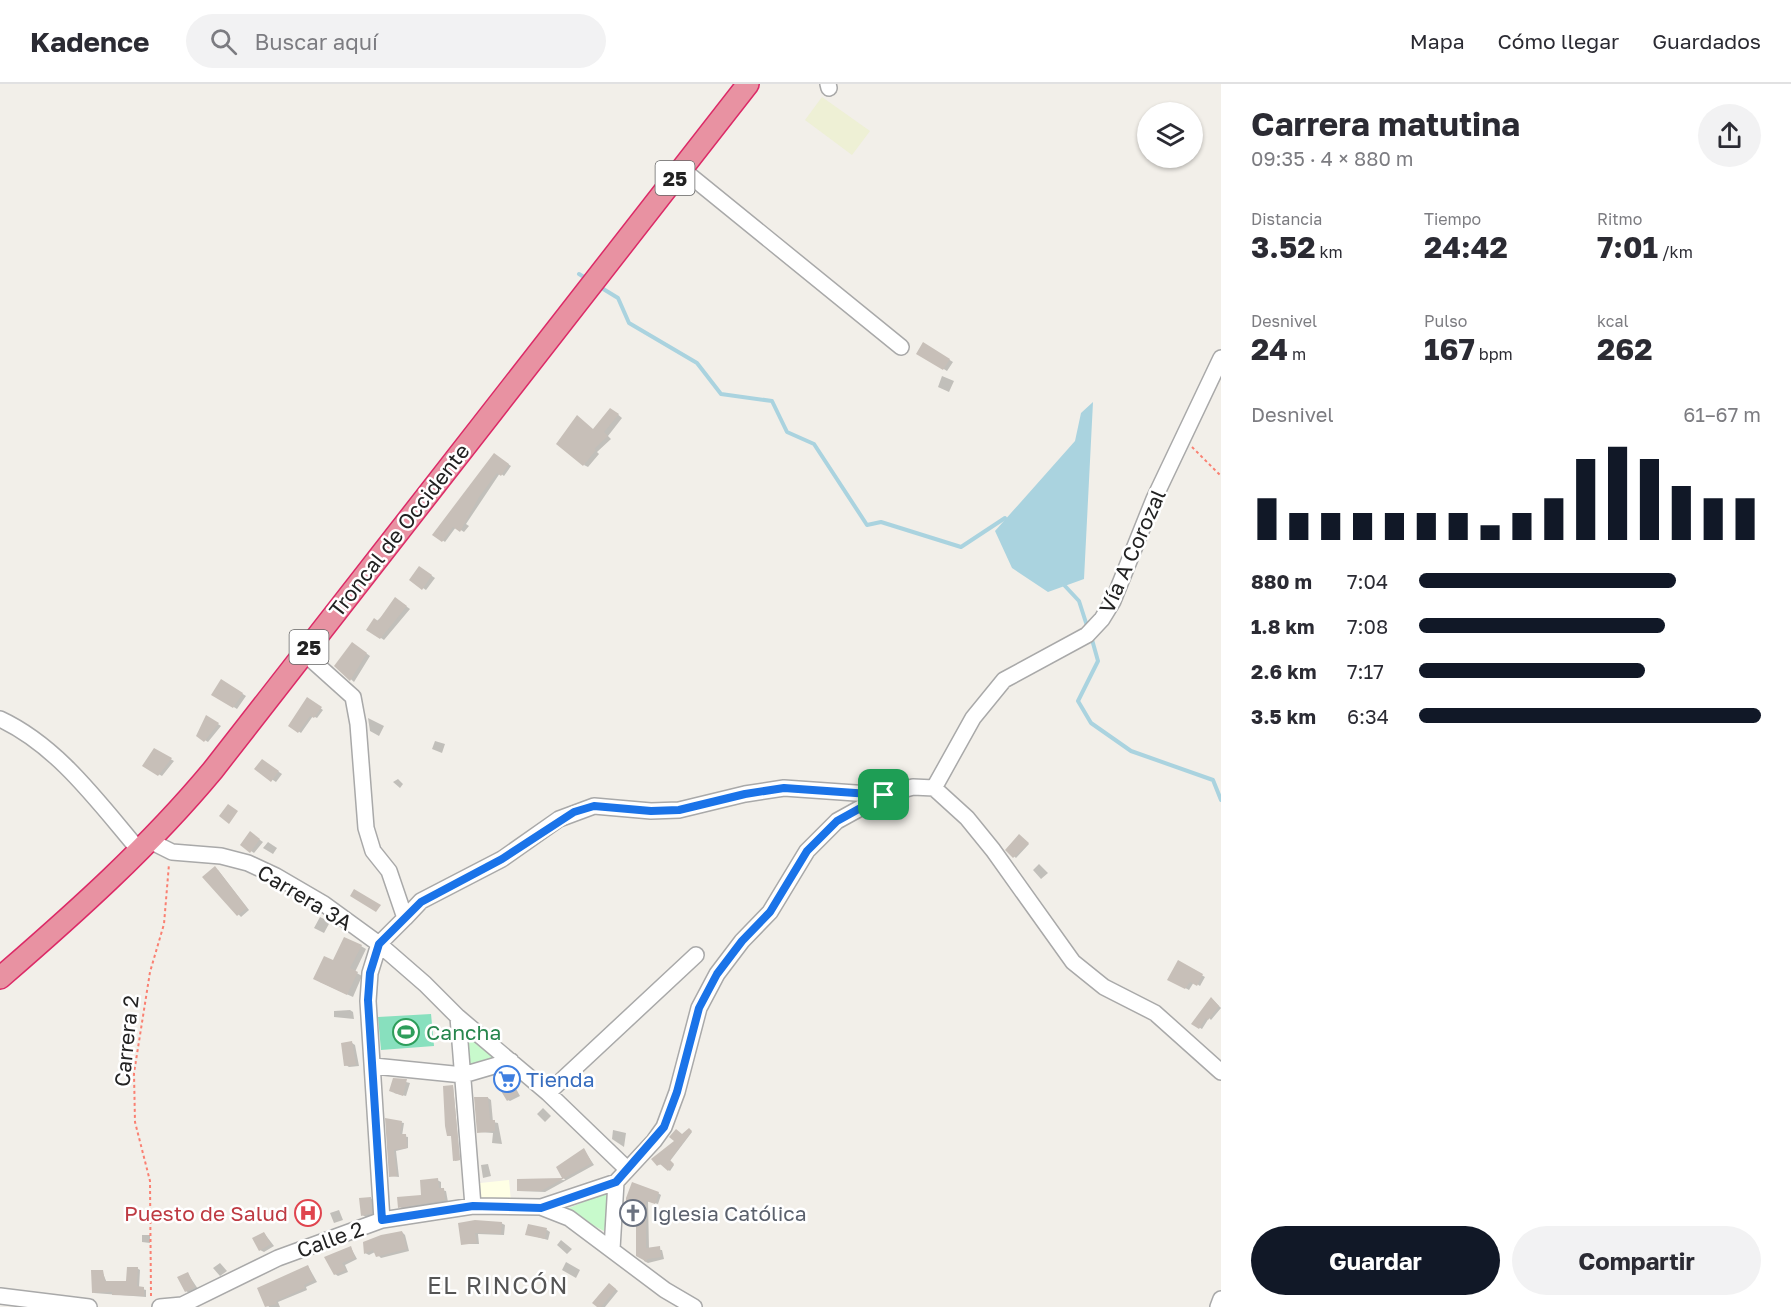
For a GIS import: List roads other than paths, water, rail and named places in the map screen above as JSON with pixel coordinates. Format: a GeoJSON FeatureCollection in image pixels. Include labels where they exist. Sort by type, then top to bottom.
{"type":"FeatureCollection","features":[{"type":"Feature","properties":{"kind":"highway","name":"Troncal de Occidente"},"geometry":{"type":"LineString","coordinates":[[0,978],[91,899],[145,845],[213,770],[587,287],[748,84]]}},
{"type":"Feature","properties":{"kind":"street"},"geometry":{"type":"LineString","coordinates":[[682,169],[901,347]]}},
{"type":"Feature","properties":{"kind":"street","name":"Vía A Corozal"},"geometry":{"type":"LineString","coordinates":[[934,788],[973,718],[1004,680],[1087,635],[1102,619],[1113,600],[1154,500],[1221,358]]}},
{"type":"Feature","properties":{"kind":"street"},"geometry":{"type":"LineString","coordinates":[[304,653],[353,697],[358,724],[366,828],[373,851],[389,871],[405,918]]}},
{"type":"Feature","properties":{"kind":"street"},"geometry":{"type":"LineString","coordinates":[[0,719],[22,729],[72,773],[145,845]]}},
{"type":"Feature","properties":{"kind":"street"},"geometry":{"type":"LineString","coordinates":[[541,1208],[616,1182],[654,1141],[664,1127],[677,1092],[699,1008],[717,974],[742,941],[770,912],[807,851],[837,821],[884,795],[913,787],[934,788],[967,818],[993,850],[1073,962],[1104,987],[1155,1013],[1221,1072]]}},
{"type":"Feature","properties":{"kind":"street"},"geometry":{"type":"LineString","coordinates":[[382,1220],[368,1000],[370,973],[379,944],[421,902],[502,859],[559,819],[594,806],[651,811],[679,810],[745,794],[784,788],[884,795]]}},
{"type":"Feature","properties":{"kind":"street","name":"Carrera 3A"},"geometry":{"type":"LineString","coordinates":[[145,845],[172,852],[221,856],[248,863],[276,876],[324,904],[379,944],[425,984],[458,1017],[548,1093],[627,1169]]}},
{"type":"Feature","properties":{"kind":"street"},"geometry":{"type":"LineString","coordinates":[[548,1093],[696,955]]}},
{"type":"Feature","properties":{"kind":"street"},"geometry":{"type":"LineString","coordinates":[[458,1017],[473,1206]]}},
{"type":"Feature","properties":{"kind":"street"},"geometry":{"type":"LineString","coordinates":[[374,1066],[463,1075],[511,1061]]}},
{"type":"Feature","properties":{"kind":"street"},"geometry":{"type":"LineString","coordinates":[[612,1249],[616,1182]]}},
{"type":"Feature","properties":{"kind":"street","name":"Calle 2"},"geometry":{"type":"LineString","coordinates":[[156,1301],[182,1305],[278,1258],[382,1220],[473,1206],[541,1208],[569,1218],[665,1290],[694,1307]]}},
{"type":"Feature","properties":{"kind":"street"},"geometry":{"type":"LineString","coordinates":[[0,1296],[88,1307]]}},
{"type":"Feature","properties":{"kind":"street"},"geometry":{"type":"LineString","coordinates":[[1218,1307],[1221,1299]]}},
{"type":"Feature","properties":{"kind":"water"},"geometry":{"type":"Polygon","coordinates":[[[1093,402],[1084,579],[1048,592],[1012,568],[995,531],[1075,441],[1081,413],[1093,402]]]}},
{"type":"Feature","properties":{"kind":"waterway"},"geometry":{"type":"LineString","coordinates":[[579,274],[589,280]]}},
{"type":"Feature","properties":{"kind":"waterway"},"geometry":{"type":"LineString","coordinates":[[600,287],[618,298],[629,323],[697,363],[721,394],[772,401],[787,432],[814,444],[867,525],[881,522],[961,547],[1005,518]]}},
{"type":"Feature","properties":{"kind":"waterway"},"geometry":{"type":"LineString","coordinates":[[1065,586],[1079,601],[1088,629]]}},
{"type":"Feature","properties":{"kind":"waterway"},"geometry":{"type":"LineString","coordinates":[[1091,636],[1098,661],[1078,701],[1091,723],[1131,751],[1213,780],[1221,800]]}},
{"type":"Feature","properties":{"kind":"place","name":"Cancha"},"geometry":{"type":"Point","coordinates":[406,1032]}},
{"type":"Feature","properties":{"kind":"place","name":"Tienda"},"geometry":{"type":"Point","coordinates":[507,1079]}},
{"type":"Feature","properties":{"kind":"place","name":"Puesto de Salud"},"geometry":{"type":"Point","coordinates":[308,1213]}},
{"type":"Feature","properties":{"kind":"place","name":"Iglesia Católica"},"geometry":{"type":"Point","coordinates":[633,1213]}},
{"type":"Feature","properties":{"kind":"district","name":"EL RINCÓN"},"geometry":{"type":"Point","coordinates":[498,1284]}}]}
